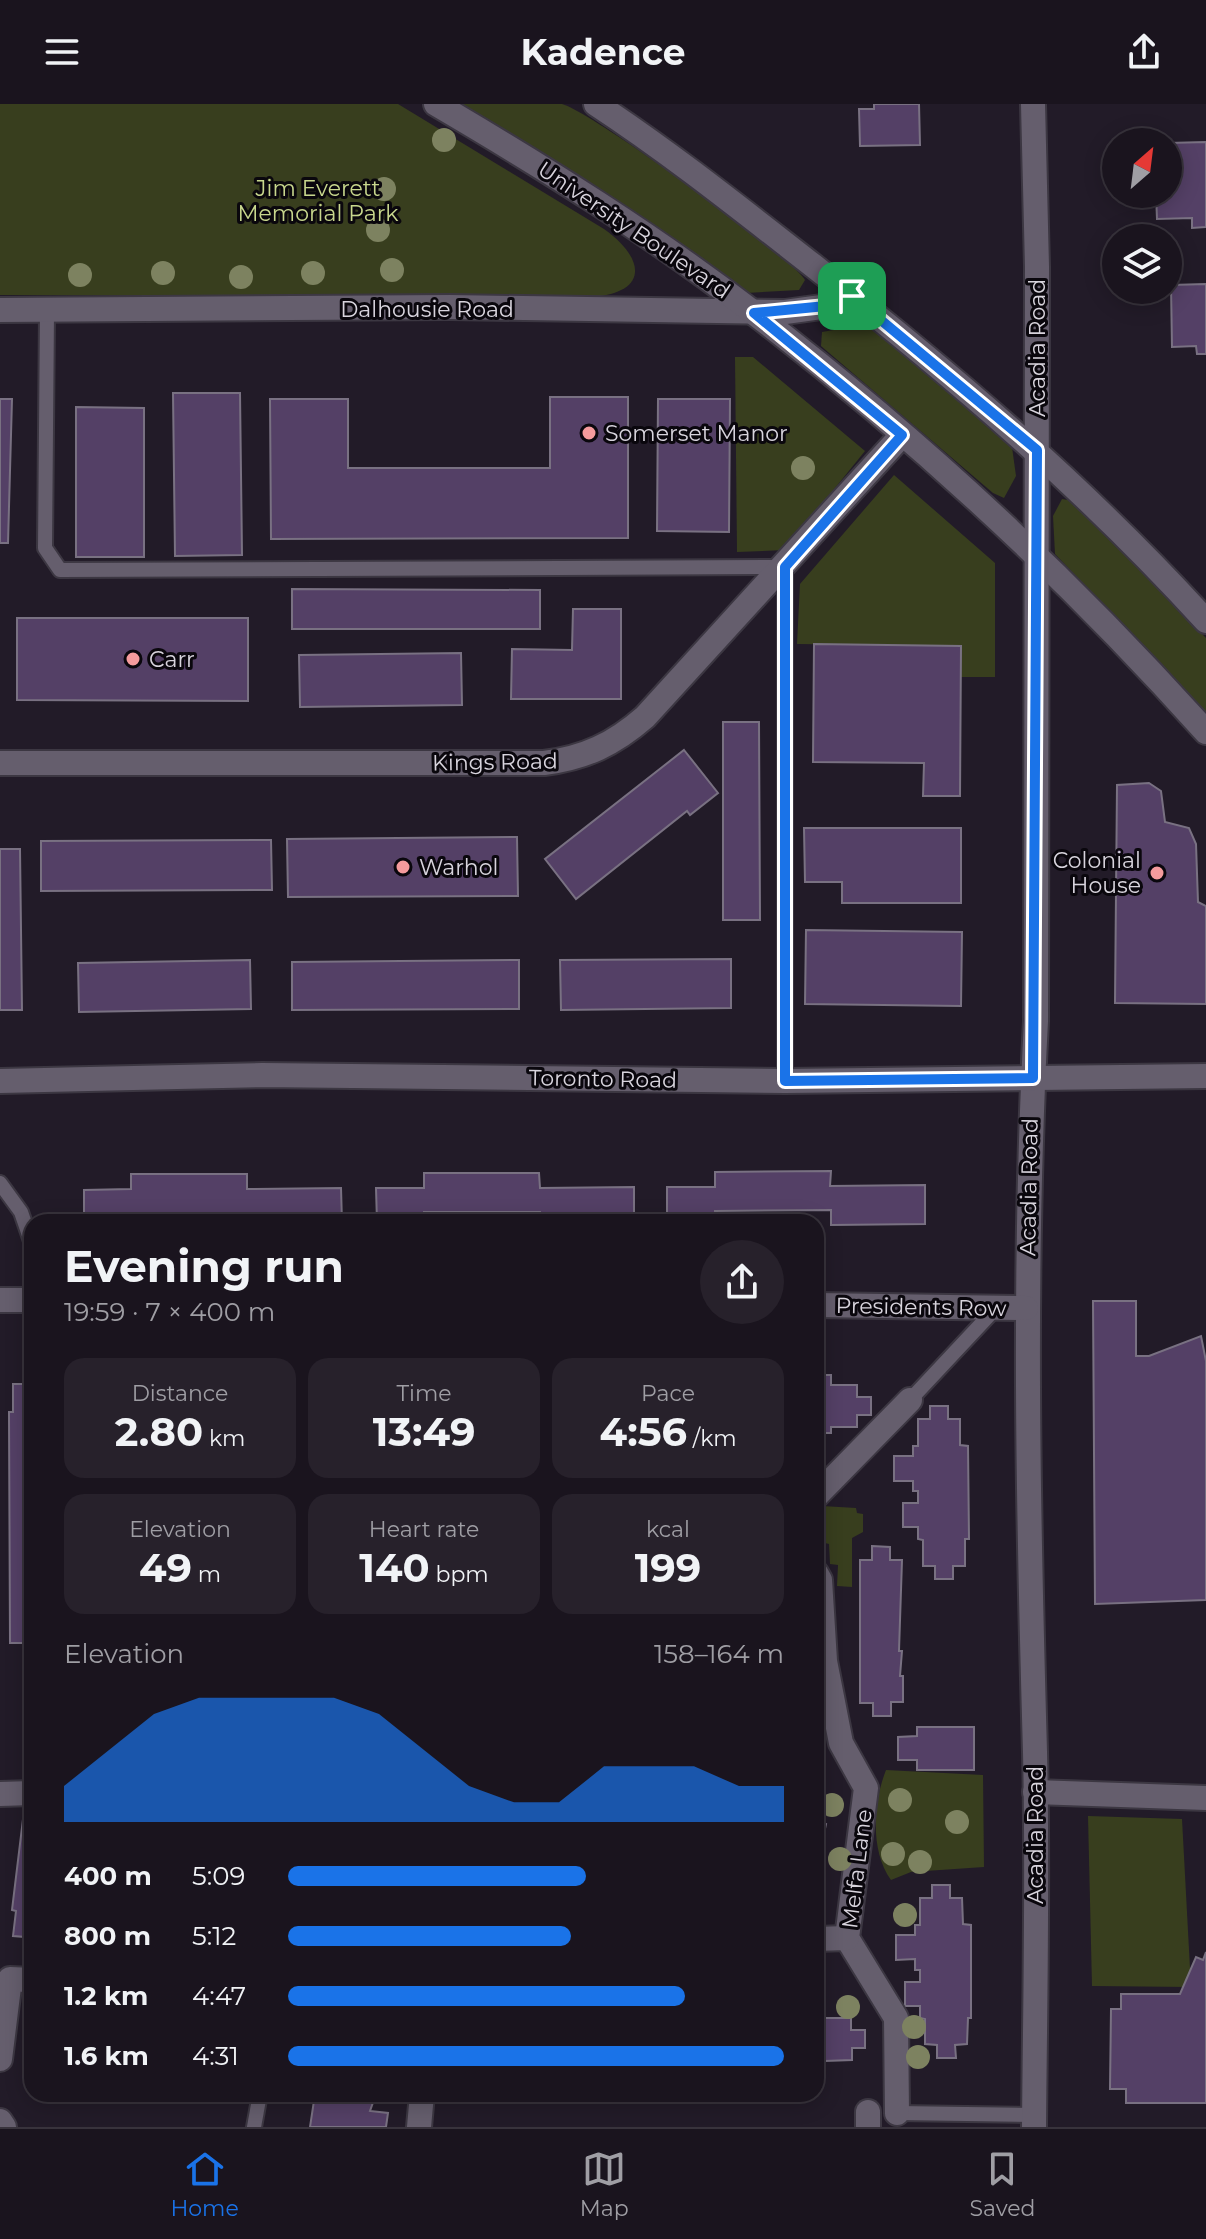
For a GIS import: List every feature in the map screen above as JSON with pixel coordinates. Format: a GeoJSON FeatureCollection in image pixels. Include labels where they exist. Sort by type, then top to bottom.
{"type":"FeatureCollection","features":[{"type":"Feature","properties":{"kind":"street","name":"University Boulevard"},"geometry":{"type":"LineString","coordinates":[[436,104],[526,157],[754,313],[902,435],[1035,556],[1156,676],[1206,732]]}},
{"type":"Feature","properties":{"kind":"street"},"geometry":{"type":"LineString","coordinates":[[596,104],[642,135],[852,296],[1037,450],[1082,491],[1206,621]]}},
{"type":"Feature","properties":{"kind":"street","name":"Acadia Road"},"geometry":{"type":"LineString","coordinates":[[1033,104],[1037,450],[1033,1078],[1026,1308],[1035,1792],[1034,2121]]}},
{"type":"Feature","properties":{"kind":"street","name":"Dalhousie Road"},"geometry":{"type":"LineString","coordinates":[[0,310],[450,307],[754,313],[836,305],[852,296]]}},
{"type":"Feature","properties":{"kind":"street","name":"Kings Road"},"geometry":{"type":"LineString","coordinates":[[0,763],[544,763],[571,760],[620,739],[645,717],[785,567],[902,435]]}},
{"type":"Feature","properties":{"kind":"street","name":"Toronto Road"},"geometry":{"type":"LineString","coordinates":[[0,1081],[262,1075],[785,1081],[1206,1076]]}},
{"type":"Feature","properties":{"kind":"street"},"geometry":{"type":"LineString","coordinates":[[0,1300],[24,1300]]}},
{"type":"Feature","properties":{"kind":"street","name":"Presidents Row"},"geometry":{"type":"LineString","coordinates":[[824,1305],[1026,1308]]}},
{"type":"Feature","properties":{"kind":"street"},"geometry":{"type":"LineString","coordinates":[[824,1488],[910,1400]]}},
{"type":"Feature","properties":{"kind":"street","name":"Melfa Lane"},"geometry":{"type":"LineString","coordinates":[[824,1645],[841,1743],[866,1788],[847,1938],[896,2018],[897,2113]]}},
{"type":"Feature","properties":{"kind":"street"},"geometry":{"type":"LineString","coordinates":[[1035,1792],[1206,1798]]}},
{"type":"Feature","properties":{"kind":"street"},"geometry":{"type":"LineString","coordinates":[[0,1794],[24,1793]]}},
{"type":"Feature","properties":{"kind":"street"},"geometry":{"type":"LineString","coordinates":[[824,1939],[847,1938]]}},
{"type":"Feature","properties":{"kind":"street"},"geometry":{"type":"LineString","coordinates":[[0,2059],[14,1977]]}},
{"type":"Feature","properties":{"kind":"street"},"geometry":{"type":"LineString","coordinates":[[419,2127],[421,2102]]}},
{"type":"Feature","properties":{"kind":"street"},"geometry":{"type":"LineString","coordinates":[[0,2121],[4,2127]]}},
{"type":"Feature","properties":{"kind":"lane"},"geometry":{"type":"LineString","coordinates":[[47,312],[45,548],[60,570],[785,567],[785,1081]]}},
{"type":"Feature","properties":{"kind":"lane"},"geometry":{"type":"LineString","coordinates":[[0,1183],[24,1221]]}},
{"type":"Feature","properties":{"kind":"lane"},"geometry":{"type":"LineString","coordinates":[[910,1400],[997,1307]]}},
{"type":"Feature","properties":{"kind":"lane"},"geometry":{"type":"LineString","coordinates":[[254,2127],[259,2102]]}},
{"type":"Feature","properties":{"kind":"lane"},"geometry":{"type":"LineString","coordinates":[[897,2113],[1034,2121]]}},
{"type":"Feature","properties":{"kind":"green space","name":"Jim Everett Memorial Park"},"geometry":{"type":"Polygon","coordinates":[[[0,104],[398,104],[604,229],[628,251],[635,272],[624,289],[591,297],[0,295],[0,104]]]}},
{"type":"Feature","properties":{"kind":"green space"},"geometry":{"type":"Polygon","coordinates":[[[458,104],[562,104],[580,112],[730,216],[805,280],[799,290],[746,293],[458,104]]]}},
{"type":"Feature","properties":{"kind":"green space"},"geometry":{"type":"Polygon","coordinates":[[[875,328],[1012,447],[1016,476],[1004,498],[993,493],[821,346],[822,332],[875,328]]]}},
{"type":"Feature","properties":{"kind":"green space"},"geometry":{"type":"Polygon","coordinates":[[[735,357],[753,357],[865,451],[785,550],[737,552],[735,357]]]}},
{"type":"Feature","properties":{"kind":"green space"},"geometry":{"type":"Polygon","coordinates":[[[894,475],[995,563],[995,677],[960,677],[960,646],[797,644],[800,584],[894,475]]]}},
{"type":"Feature","properties":{"kind":"green space"},"geometry":{"type":"Polygon","coordinates":[[[1062,499],[1074,501],[1206,638],[1206,712],[1055,554],[1053,516],[1062,499]]]}},
{"type":"Feature","properties":{"kind":"green space"},"geometry":{"type":"Polygon","coordinates":[[[824,1506],[856,1508],[857,1513],[863,1514],[863,1532],[852,1538],[852,1587],[837,1586],[838,1565],[830,1564],[829,1544],[824,1543],[824,1506]]]}},
{"type":"Feature","properties":{"kind":"green space"},"geometry":{"type":"Polygon","coordinates":[[[886,1770],[983,1775],[984,1867],[911,1872],[891,1880],[880,1855],[876,1826],[878,1797],[886,1770]]]}},
{"type":"Feature","properties":{"kind":"green space"},"geometry":{"type":"Polygon","coordinates":[[[1088,1816],[1182,1819],[1191,1987],[1092,1986],[1088,1816]]]}},
{"type":"Feature","properties":{"kind":"building"},"geometry":{"type":"Polygon","coordinates":[[[874,104],[919,104],[920,145],[860,146],[859,109],[874,109],[874,104]]]}},
{"type":"Feature","properties":{"kind":"building"},"geometry":{"type":"Polygon","coordinates":[[[1206,142],[1206,227],[1192,228],[1192,218],[1157,219],[1157,208],[1182,208],[1182,143],[1206,142]]]}},
{"type":"Feature","properties":{"kind":"building"},"geometry":{"type":"Polygon","coordinates":[[[1206,284],[1206,354],[1197,354],[1196,346],[1172,347],[1171,304],[1182,304],[1182,285],[1206,284]]]}},
{"type":"Feature","properties":{"kind":"building"},"geometry":{"type":"Polygon","coordinates":[[[173,393],[240,393],[242,555],[175,556],[173,393]]]}},
{"type":"Feature","properties":{"kind":"building","name":"Somerset Manor"},"geometry":{"type":"Polygon","coordinates":[[[550,397],[628,397],[628,538],[271,539],[270,399],[348,399],[348,468],[550,468],[550,397]]]}},
{"type":"Feature","properties":{"kind":"building"},"geometry":{"type":"Polygon","coordinates":[[[0,399],[12,399],[8,543],[0,543],[0,399]]]}},
{"type":"Feature","properties":{"kind":"building"},"geometry":{"type":"Polygon","coordinates":[[[658,399],[730,399],[729,532],[657,531],[658,399]]]}},
{"type":"Feature","properties":{"kind":"building"},"geometry":{"type":"Polygon","coordinates":[[[76,407],[144,408],[144,557],[76,557],[76,407]]]}},
{"type":"Feature","properties":{"kind":"building"},"geometry":{"type":"Polygon","coordinates":[[[292,589],[540,590],[540,629],[292,629],[292,589]]]}},
{"type":"Feature","properties":{"kind":"building"},"geometry":{"type":"Polygon","coordinates":[[[573,609],[621,609],[621,699],[511,699],[512,649],[572,650],[573,609]]]}},
{"type":"Feature","properties":{"kind":"building","name":"Carr"},"geometry":{"type":"Polygon","coordinates":[[[17,618],[248,618],[248,701],[17,700],[17,618]]]}},
{"type":"Feature","properties":{"kind":"building"},"geometry":{"type":"Polygon","coordinates":[[[814,644],[961,646],[960,796],[923,796],[924,763],[813,762],[814,644]]]}},
{"type":"Feature","properties":{"kind":"building"},"geometry":{"type":"Polygon","coordinates":[[[461,653],[462,705],[300,707],[299,655],[461,653]]]}},
{"type":"Feature","properties":{"kind":"building"},"geometry":{"type":"Polygon","coordinates":[[[723,722],[759,722],[760,920],[723,920],[723,722]]]}},
{"type":"Feature","properties":{"kind":"building"},"geometry":{"type":"Polygon","coordinates":[[[684,750],[718,793],[690,815],[687,811],[576,899],[545,859],[684,750]]]}},
{"type":"Feature","properties":{"kind":"building","name":"Colonial House"},"geometry":{"type":"Polygon","coordinates":[[[1149,783],[1161,791],[1165,822],[1189,828],[1196,844],[1198,902],[1206,906],[1206,1004],[1115,1003],[1117,785],[1149,783]]]}},
{"type":"Feature","properties":{"kind":"building"},"geometry":{"type":"Polygon","coordinates":[[[804,828],[961,828],[961,903],[842,903],[842,882],[805,882],[804,828]]]}},
{"type":"Feature","properties":{"kind":"building","name":"Warhol"},"geometry":{"type":"Polygon","coordinates":[[[517,837],[518,896],[288,897],[287,839],[517,837]]]}},
{"type":"Feature","properties":{"kind":"building"},"geometry":{"type":"Polygon","coordinates":[[[271,840],[272,890],[41,891],[41,841],[271,840]]]}},
{"type":"Feature","properties":{"kind":"building"},"geometry":{"type":"Polygon","coordinates":[[[0,849],[20,849],[22,1010],[0,1010],[0,849]]]}},
{"type":"Feature","properties":{"kind":"building"},"geometry":{"type":"Polygon","coordinates":[[[806,930],[962,932],[961,1006],[805,1004],[806,930]]]}},
{"type":"Feature","properties":{"kind":"building"},"geometry":{"type":"Polygon","coordinates":[[[731,959],[731,1008],[561,1010],[560,960],[731,959]]]}},
{"type":"Feature","properties":{"kind":"building"},"geometry":{"type":"Polygon","coordinates":[[[250,960],[251,1009],[79,1012],[78,963],[250,960]]]}},
{"type":"Feature","properties":{"kind":"building"},"geometry":{"type":"Polygon","coordinates":[[[519,960],[519,1009],[292,1010],[292,962],[519,960]]]}},
{"type":"Feature","properties":{"kind":"building"},"geometry":{"type":"Polygon","coordinates":[[[831,1171],[830,1186],[925,1185],[925,1224],[831,1225],[831,1210],[667,1214],[667,1187],[715,1187],[715,1172],[831,1171]]]}},
{"type":"Feature","properties":{"kind":"building"},"geometry":{"type":"Polygon","coordinates":[[[424,1173],[539,1173],[540,1188],[634,1187],[634,1214],[377,1214],[376,1188],[424,1188],[424,1173]]]}},
{"type":"Feature","properties":{"kind":"building"},"geometry":{"type":"Polygon","coordinates":[[[131,1174],[247,1174],[247,1189],[341,1188],[342,1214],[84,1214],[84,1190],[131,1189],[131,1174]]]}},
{"type":"Feature","properties":{"kind":"building"},"geometry":{"type":"Polygon","coordinates":[[[1093,1301],[1136,1301],[1136,1356],[1149,1356],[1201,1336],[1206,1361],[1206,1600],[1095,1604],[1093,1301]]]}},
{"type":"Feature","properties":{"kind":"building"},"geometry":{"type":"Polygon","coordinates":[[[824,1375],[831,1375],[831,1385],[857,1385],[857,1397],[871,1397],[871,1415],[857,1415],[857,1427],[831,1427],[831,1433],[824,1433],[824,1375]]]}},
{"type":"Feature","properties":{"kind":"building"},"geometry":{"type":"Polygon","coordinates":[[[13,1384],[24,1384],[24,1643],[10,1643],[9,1412],[13,1412],[13,1384]]]}},
{"type":"Feature","properties":{"kind":"building"},"geometry":{"type":"Polygon","coordinates":[[[930,1406],[948,1406],[948,1419],[960,1419],[960,1445],[968,1446],[969,1539],[965,1539],[965,1566],[953,1566],[953,1579],[935,1579],[935,1566],[923,1566],[923,1540],[918,1539],[918,1527],[903,1527],[903,1503],[918,1503],[918,1491],[913,1491],[913,1481],[894,1481],[894,1456],[913,1456],[913,1446],[918,1446],[918,1419],[930,1419],[930,1406]]]}},
{"type":"Feature","properties":{"kind":"building"},"geometry":{"type":"Polygon","coordinates":[[[872,1546],[890,1547],[890,1560],[902,1560],[899,1651],[902,1651],[900,1676],[903,1676],[903,1702],[891,1702],[891,1716],[873,1716],[873,1703],[860,1703],[860,1560],[872,1560],[872,1546]]]}},
{"type":"Feature","properties":{"kind":"building"},"geometry":{"type":"Polygon","coordinates":[[[917,1727],[974,1727],[974,1770],[917,1770],[917,1760],[898,1760],[898,1737],[917,1736],[917,1727]]]}},
{"type":"Feature","properties":{"kind":"building"},"geometry":{"type":"Polygon","coordinates":[[[24,1819],[24,1937],[13,1936],[16,1911],[12,1910],[24,1819]]]}},
{"type":"Feature","properties":{"kind":"building"},"geometry":{"type":"Polygon","coordinates":[[[932,1885],[950,1885],[950,1898],[962,1898],[963,1924],[971,1925],[971,2018],[968,2018],[967,2044],[955,2045],[956,2058],[937,2058],[937,2045],[925,2044],[925,2019],[920,2018],[920,2006],[905,2006],[905,1982],[920,1982],[920,1970],[915,1970],[915,1959],[896,1960],[896,1935],[915,1935],[915,1925],[920,1925],[920,1898],[932,1898],[932,1885]]]}},
{"type":"Feature","properties":{"kind":"building"},"geometry":{"type":"Polygon","coordinates":[[[1206,1952],[1206,2103],[1126,2103],[1126,2089],[1110,2089],[1111,2009],[1121,2009],[1121,1994],[1180,1994],[1196,1957],[1203,1960],[1206,1952]]]}},
{"type":"Feature","properties":{"kind":"building"},"geometry":{"type":"Polygon","coordinates":[[[824,2012],[825,2018],[851,2018],[851,2030],[865,2030],[865,2048],[852,2048],[852,2060],[825,2061],[825,2071],[824,2071],[824,2012]]]}},
{"type":"Feature","properties":{"kind":"building"},"geometry":{"type":"Polygon","coordinates":[[[314,2102],[373,2102],[370,2111],[388,2113],[386,2127],[310,2127],[314,2102]]]}},
{"type":"Feature","properties":{"kind":"place","name":"Somerset Manor"},"geometry":{"type":"Point","coordinates":[589,433]}},
{"type":"Feature","properties":{"kind":"place","name":"Carr"},"geometry":{"type":"Point","coordinates":[133,659]}},
{"type":"Feature","properties":{"kind":"place","name":"Warhol"},"geometry":{"type":"Point","coordinates":[403,867]}},
{"type":"Feature","properties":{"kind":"place","name":"Colonial House"},"geometry":{"type":"Point","coordinates":[1157,873]}},
{"type":"Feature","properties":{"kind":"route"},"geometry":{"type":"LineString","coordinates":[[852,296],[1037,450],[1036,1021],[1033,1078],[785,1081],[785,567],[902,435],[754,313],[836,305],[852,296]]}}]}
